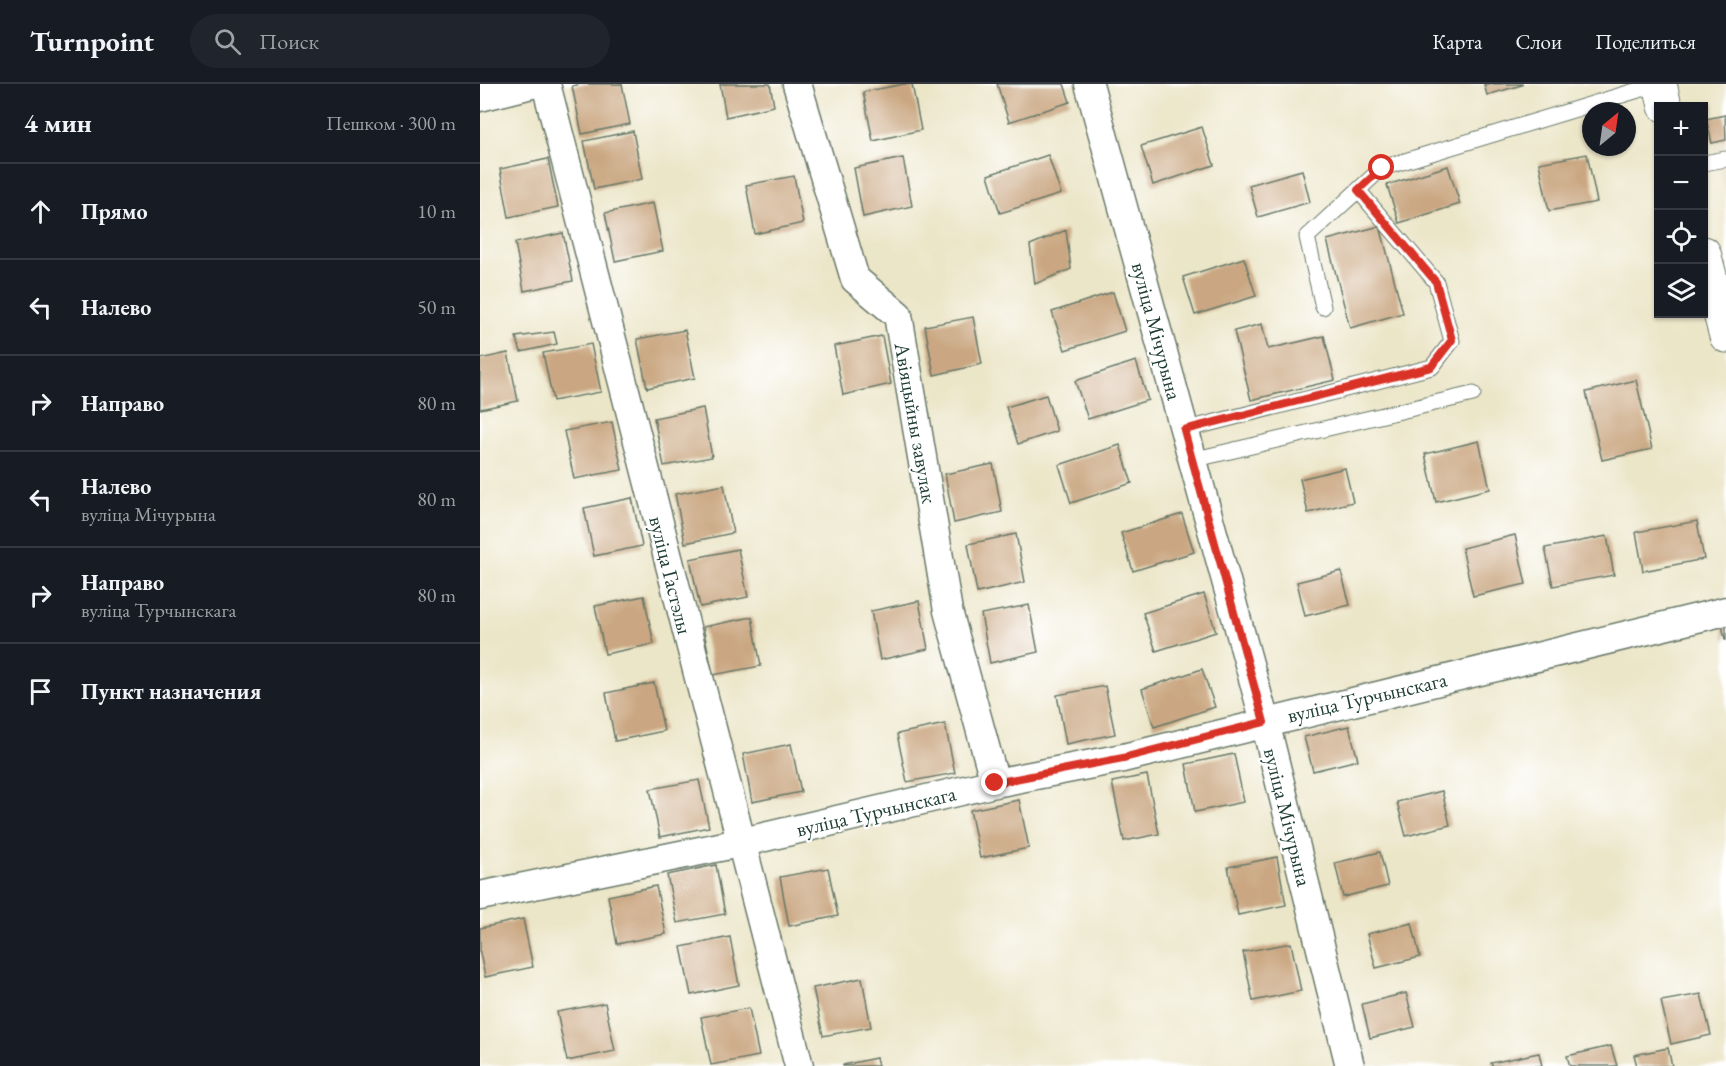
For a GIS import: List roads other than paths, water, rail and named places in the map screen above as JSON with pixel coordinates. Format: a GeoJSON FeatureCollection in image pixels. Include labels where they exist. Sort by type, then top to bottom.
{"type":"FeatureCollection","features":[{"type":"Feature","properties":{"kind":"street"},"geometry":{"type":"LineString","coordinates":[[480,97],[532,84]]}},
{"type":"Feature","properties":{"kind":"street","name":"вуліца Гастэлы"},"geometry":{"type":"LineString","coordinates":[[546,84],[739,843],[799,1066]]}},
{"type":"Feature","properties":{"kind":"street","name":"Авіяцыйны завулак"},"geometry":{"type":"LineString","coordinates":[[797,84],[855,279],[898,315],[948,611],[995,783]]}},
{"type":"Feature","properties":{"kind":"street","name":"вуліца Мічурына"},"geometry":{"type":"LineString","coordinates":[[1089,84],[1264,722],[1350,1066]]}},
{"type":"Feature","properties":{"kind":"street"},"geometry":{"type":"LineString","coordinates":[[1659,84],[1664,102]]}},
{"type":"Feature","properties":{"kind":"street"},"geometry":{"type":"LineString","coordinates":[[1707,264],[1726,336]]}},
{"type":"Feature","properties":{"kind":"street","name":"вуліца Турчынскага"},"geometry":{"type":"LineString","coordinates":[[480,896],[739,843],[995,783],[1123,758],[1726,611]]}},
{"type":"Feature","properties":{"kind":"lane"},"geometry":{"type":"LineString","coordinates":[[1323,308],[1307,237],[1382,168],[1659,84]]}},
{"type":"Feature","properties":{"kind":"lane"},"geometry":{"type":"LineString","coordinates":[[1708,162],[1726,159]]}},
{"type":"Feature","properties":{"kind":"lane"},"geometry":{"type":"LineString","coordinates":[[1184,430],[1431,367],[1452,340],[1436,282],[1358,190]]}},
{"type":"Feature","properties":{"kind":"lane"},"geometry":{"type":"LineString","coordinates":[[1192,460],[1473,394]]}}]}
